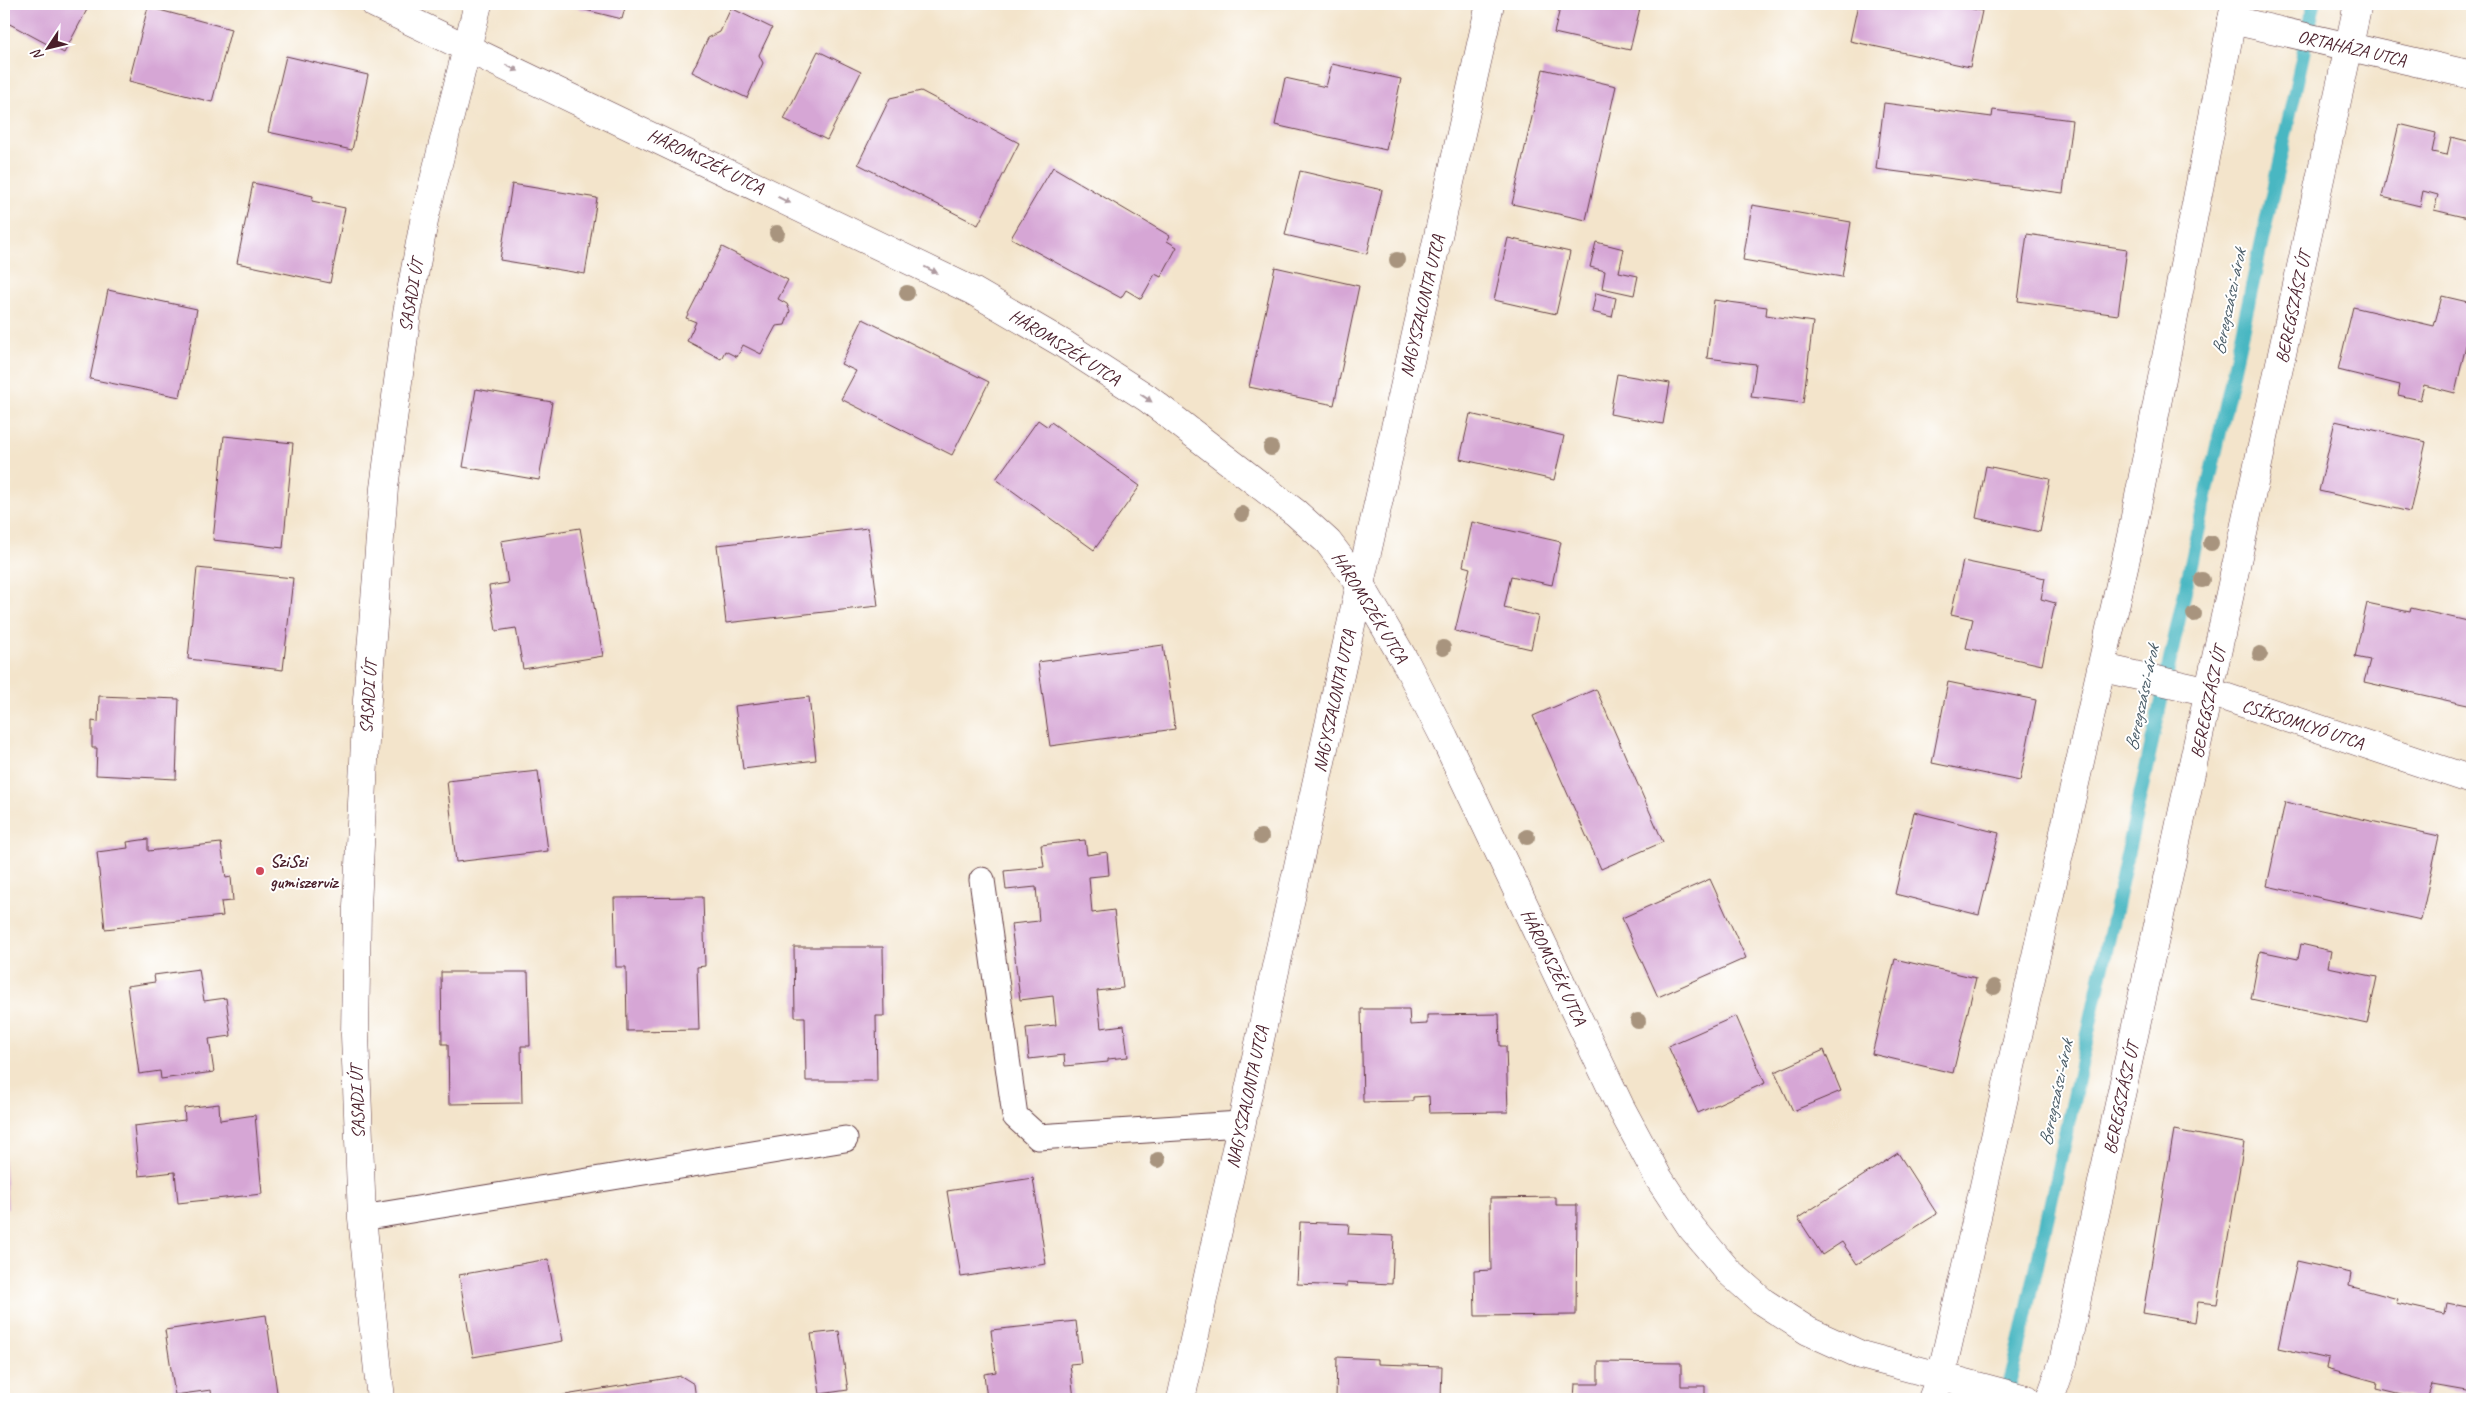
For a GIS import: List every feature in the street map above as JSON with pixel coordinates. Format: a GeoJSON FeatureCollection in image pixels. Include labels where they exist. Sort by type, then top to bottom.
{"type":"FeatureCollection","features":[{"type":"Feature","properties":{"kind":"street","name":"HÁROMSZÉK UTCA"},"geometry":{"type":"LineString","coordinates":[[375,4],[973,291],[1147,398],[1296,513],[1328,542],[1360,584],[1406,663],[1444,737],[1620,1106],[1658,1177],[1691,1227],[1728,1271],[1763,1302],[1808,1332],[1936,1388],[1975,1386],[2025,1399]]}},
{"type":"Feature","properties":{"kind":"street","name":"SASADI ÚT"},"geometry":{"type":"LineString","coordinates":[[381,1399],[362,1218],[355,1035],[357,907],[367,700],[384,488],[406,313],[425,216],[478,4]]}},
{"type":"Feature","properties":{"kind":"street","name":"NAGYSZALONTA UTCA"},"geometry":{"type":"LineString","coordinates":[[1181,1399],[1240,1124],[1490,4]]}},
{"type":"Feature","properties":{"kind":"street","name":"BEREGSZÁSZ ÚT"},"geometry":{"type":"LineString","coordinates":[[2050,1399],[2064,1362],[2198,690],[2339,45],[2358,4]]}},
{"type":"Feature","properties":{"kind":"street","name":"ORTAHÁZA UTCA"},"geometry":{"type":"LineString","coordinates":[[2234,12],[2278,31],[2472,75]]}},
{"type":"Feature","properties":{"kind":"street"},"geometry":{"type":"LineString","coordinates":[[1936,1388],[2103,668],[2133,527],[2234,12]]}},
{"type":"Feature","properties":{"kind":"street","name":"CSÍKSOMLYÓ UTCA"},"geometry":{"type":"LineString","coordinates":[[2103,668],[2198,690],[2472,780]]}},
{"type":"Feature","properties":{"kind":"lane"},"geometry":{"type":"LineString","coordinates":[[982,880],[1015,1116],[1038,1137],[1240,1124]]}},
{"type":"Feature","properties":{"kind":"lane"},"geometry":{"type":"LineString","coordinates":[[362,1218],[845,1139]]}},
{"type":"Feature","properties":{"kind":"building"},"geometry":{"type":"Polygon","coordinates":[[[4,4],[90,4],[64,53],[4,21],[4,4]]]}},
{"type":"Feature","properties":{"kind":"building"},"geometry":{"type":"Polygon","coordinates":[[[561,4],[626,4],[622,19],[561,4]]]}},
{"type":"Feature","properties":{"kind":"building"},"geometry":{"type":"Polygon","coordinates":[[[1561,4],[1641,4],[1630,50],[1554,33],[1561,4]]]}},
{"type":"Feature","properties":{"kind":"building"},"geometry":{"type":"Polygon","coordinates":[[[1858,4],[1951,4],[1982,11],[1970,67],[1850,41],[1858,4]]]}},
{"type":"Feature","properties":{"kind":"building"},"geometry":{"type":"Polygon","coordinates":[[[148,7],[231,29],[212,102],[129,81],[148,7]]]}},
{"type":"Feature","properties":{"kind":"building"},"geometry":{"type":"Polygon","coordinates":[[[731,8],[772,28],[759,55],[763,63],[747,98],[692,72],[708,38],[720,32],[731,8]]]}},
{"type":"Feature","properties":{"kind":"building"},"geometry":{"type":"Polygon","coordinates":[[[818,51],[861,72],[827,140],[784,119],[818,51]]]}},
{"type":"Feature","properties":{"kind":"building"},"geometry":{"type":"Polygon","coordinates":[[[286,56],[368,75],[352,150],[268,132],[286,56]]]}},
{"type":"Feature","properties":{"kind":"building"},"geometry":{"type":"Polygon","coordinates":[[[1332,64],[1401,79],[1386,150],[1275,125],[1285,78],[1326,87],[1332,64]]]}},
{"type":"Feature","properties":{"kind":"building"},"geometry":{"type":"Polygon","coordinates":[[[1543,69],[1616,86],[1586,220],[1512,204],[1543,69]]]}},
{"type":"Feature","properties":{"kind":"building"},"geometry":{"type":"Polygon","coordinates":[[[921,91],[1019,143],[978,225],[858,164],[890,98],[921,91]]]}},
{"type":"Feature","properties":{"kind":"building"},"geometry":{"type":"Polygon","coordinates":[[[1884,103],[1992,117],[1993,110],[2072,120],[2063,193],[1876,169],[1884,103]]]}},
{"type":"Feature","properties":{"kind":"building"},"geometry":{"type":"Polygon","coordinates":[[[2399,124],[2436,133],[2432,152],[2447,155],[2451,137],[2472,142],[2472,219],[2434,210],[2438,195],[2423,191],[2420,206],[2382,197],[2399,124]]]}},
{"type":"Feature","properties":{"kind":"building"},"geometry":{"type":"Polygon","coordinates":[[[1053,167],[1170,236],[1167,241],[1177,247],[1161,277],[1155,274],[1141,299],[1126,290],[1121,298],[1011,238],[1053,167]]]}},
{"type":"Feature","properties":{"kind":"building"},"geometry":{"type":"Polygon","coordinates":[[[1300,171],[1382,190],[1367,254],[1285,235],[1300,171]]]}},
{"type":"Feature","properties":{"kind":"building"},"geometry":{"type":"Polygon","coordinates":[[[253,183],[313,196],[312,201],[345,208],[330,283],[237,263],[253,183]]]}},
{"type":"Feature","properties":{"kind":"building"},"geometry":{"type":"Polygon","coordinates":[[[512,184],[597,198],[585,274],[500,260],[512,184]]]}},
{"type":"Feature","properties":{"kind":"building"},"geometry":{"type":"Polygon","coordinates":[[[1752,205],[1851,222],[1842,277],[1743,260],[1752,205]]]}},
{"type":"Feature","properties":{"kind":"building"},"geometry":{"type":"Polygon","coordinates":[[[2027,234],[2127,249],[2118,315],[2018,301],[2027,234]]]}},
{"type":"Feature","properties":{"kind":"building"},"geometry":{"type":"Polygon","coordinates":[[[1508,238],[1570,252],[1556,314],[1494,300],[1508,238]]]}},
{"type":"Feature","properties":{"kind":"building"},"geometry":{"type":"Polygon","coordinates":[[[1596,242],[1624,249],[1619,272],[1638,276],[1634,295],[1602,288],[1605,271],[1590,267],[1596,242]]]}},
{"type":"Feature","properties":{"kind":"building"},"geometry":{"type":"Polygon","coordinates":[[[722,247],[788,280],[778,299],[787,304],[790,311],[785,325],[776,326],[761,354],[743,345],[737,357],[725,351],[721,359],[687,341],[696,322],[686,318],[722,247]]]}},
{"type":"Feature","properties":{"kind":"building"},"geometry":{"type":"Polygon","coordinates":[[[1275,267],[1359,286],[1334,405],[1249,387],[1275,267]]]}},
{"type":"Feature","properties":{"kind":"building"},"geometry":{"type":"Polygon","coordinates":[[[108,290],[197,309],[180,397],[90,379],[108,290]]]}},
{"type":"Feature","properties":{"kind":"building"},"geometry":{"type":"Polygon","coordinates":[[[1596,293],[1616,298],[1612,317],[1592,312],[1596,293]]]}},
{"type":"Feature","properties":{"kind":"building"},"geometry":{"type":"Polygon","coordinates":[[[2442,296],[2472,303],[2472,319],[2455,393],[2424,385],[2420,400],[2398,395],[2400,385],[2338,370],[2353,307],[2434,326],[2442,296]]]}},
{"type":"Feature","properties":{"kind":"building"},"geometry":{"type":"Polygon","coordinates":[[[1714,300],[1767,307],[1766,315],[1813,322],[1803,403],[1751,397],[1756,364],[1707,358],[1714,300]]]}},
{"type":"Feature","properties":{"kind":"building"},"geometry":{"type":"Polygon","coordinates":[[[863,319],[989,382],[952,455],[841,399],[856,371],[841,364],[863,319]]]}},
{"type":"Feature","properties":{"kind":"building"},"geometry":{"type":"Polygon","coordinates":[[[1617,374],[1670,383],[1663,424],[1610,414],[1617,374]]]}},
{"type":"Feature","properties":{"kind":"building"},"geometry":{"type":"Polygon","coordinates":[[[476,389],[552,402],[539,480],[463,467],[476,389]]]}},
{"type":"Feature","properties":{"kind":"building"},"geometry":{"type":"Polygon","coordinates":[[[1470,414],[1564,436],[1554,480],[1460,459],[1470,414]]]}},
{"type":"Feature","properties":{"kind":"building"},"geometry":{"type":"Polygon","coordinates":[[[1038,420],[1048,427],[1051,422],[1140,486],[1094,550],[996,479],[1038,420]]]}},
{"type":"Feature","properties":{"kind":"building"},"geometry":{"type":"Polygon","coordinates":[[[2335,421],[2426,442],[2410,512],[2319,491],[2335,421]]]}},
{"type":"Feature","properties":{"kind":"building"},"geometry":{"type":"Polygon","coordinates":[[[224,436],[293,443],[283,548],[213,540],[224,436]]]}},
{"type":"Feature","properties":{"kind":"building"},"geometry":{"type":"Polygon","coordinates":[[[1986,466],[2050,479],[2040,532],[1976,518],[1986,466]]]}},
{"type":"Feature","properties":{"kind":"building"},"geometry":{"type":"Polygon","coordinates":[[[1472,522],[1561,542],[1552,585],[1511,576],[1504,608],[1538,616],[1531,649],[1455,631],[1470,568],[1463,566],[1472,522]]]}},
{"type":"Feature","properties":{"kind":"building"},"geometry":{"type":"Polygon","coordinates":[[[580,528],[603,656],[523,669],[516,628],[496,631],[489,586],[508,583],[501,541],[580,528]]]}},
{"type":"Feature","properties":{"kind":"building"},"geometry":{"type":"Polygon","coordinates":[[[868,528],[878,606],[726,623],[717,545],[868,528]]]}},
{"type":"Feature","properties":{"kind":"building"},"geometry":{"type":"Polygon","coordinates":[[[1963,561],[2045,578],[2041,599],[2055,603],[2042,665],[1966,648],[1973,619],[1951,614],[1963,561]]]}},
{"type":"Feature","properties":{"kind":"building"},"geometry":{"type":"Polygon","coordinates":[[[197,568],[293,578],[283,670],[188,659],[197,568]]]}},
{"type":"Feature","properties":{"kind":"building"},"geometry":{"type":"Polygon","coordinates":[[[2367,603],[2410,612],[2411,608],[2472,622],[2472,706],[2364,682],[2370,660],[2355,657],[2367,603]]]}},
{"type":"Feature","properties":{"kind":"building"},"geometry":{"type":"Polygon","coordinates":[[[1163,645],[1175,729],[1050,746],[1038,662],[1163,645]]]}},
{"type":"Feature","properties":{"kind":"building"},"geometry":{"type":"Polygon","coordinates":[[[1948,682],[2036,700],[2020,781],[1932,763],[1948,682]]]}},
{"type":"Feature","properties":{"kind":"building"},"geometry":{"type":"Polygon","coordinates":[[[1596,689],[1663,842],[1601,869],[1533,716],[1596,689]]]}},
{"type":"Feature","properties":{"kind":"building"},"geometry":{"type":"Polygon","coordinates":[[[99,696],[179,699],[176,779],[96,775],[97,748],[92,748],[92,721],[98,722],[99,696]]]}},
{"type":"Feature","properties":{"kind":"building"},"geometry":{"type":"Polygon","coordinates":[[[809,697],[816,760],[743,769],[735,706],[809,697]]]}},
{"type":"Feature","properties":{"kind":"building"},"geometry":{"type":"Polygon","coordinates":[[[538,771],[548,851],[456,862],[447,781],[538,771]]]}},
{"type":"Feature","properties":{"kind":"building"},"geometry":{"type":"Polygon","coordinates":[[[2285,802],[2439,836],[2421,920],[2267,886],[2285,802]]]}},
{"type":"Feature","properties":{"kind":"building"},"geometry":{"type":"Polygon","coordinates":[[[1914,812],[1999,833],[1979,915],[1895,894],[1914,812]]]}},
{"type":"Feature","properties":{"kind":"building"},"geometry":{"type":"Polygon","coordinates":[[[148,839],[148,851],[221,843],[226,878],[231,877],[233,901],[221,902],[223,916],[105,929],[97,852],[128,848],[127,842],[148,839]]]}},
{"type":"Feature","properties":{"kind":"building"},"geometry":{"type":"Polygon","coordinates":[[[1085,840],[1087,855],[1107,852],[1109,875],[1089,877],[1092,913],[1114,910],[1123,988],[1097,991],[1101,1028],[1124,1025],[1128,1057],[1108,1059],[1108,1062],[1065,1066],[1064,1055],[1029,1059],[1026,1028],[1056,1025],[1053,996],[1020,1000],[1011,924],[1039,921],[1036,887],[1006,890],[1004,871],[1044,867],[1041,845],[1085,840]]]}},
{"type":"Feature","properties":{"kind":"building"},"geometry":{"type":"Polygon","coordinates":[[[1710,879],[1746,958],[1658,997],[1622,918],[1710,879]]]}},
{"type":"Feature","properties":{"kind":"building"},"geometry":{"type":"Polygon","coordinates":[[[703,897],[705,966],[697,967],[699,1030],[627,1031],[626,967],[616,967],[614,898],[703,897]]]}},
{"type":"Feature","properties":{"kind":"building"},"geometry":{"type":"Polygon","coordinates":[[[2301,944],[2331,951],[2328,967],[2377,977],[2367,1024],[2251,999],[2260,951],[2298,959],[2301,944]]]}},
{"type":"Feature","properties":{"kind":"building"},"geometry":{"type":"Polygon","coordinates":[[[794,947],[883,947],[884,1016],[876,1016],[877,1081],[806,1081],[805,1017],[795,1017],[794,947]]]}},
{"type":"Feature","properties":{"kind":"building"},"geometry":{"type":"Polygon","coordinates":[[[1895,959],[1976,978],[1953,1073],[1872,1054],[1895,959]]]}},
{"type":"Feature","properties":{"kind":"building"},"geometry":{"type":"Polygon","coordinates":[[[199,969],[204,1001],[226,998],[231,1036],[209,1039],[214,1072],[161,1079],[160,1071],[139,1074],[127,986],[155,982],[154,975],[199,969]]]}},
{"type":"Feature","properties":{"kind":"building"},"geometry":{"type":"Polygon","coordinates":[[[441,972],[528,972],[530,1046],[521,1046],[522,1103],[449,1104],[448,1044],[442,1044],[441,972]]]}},
{"type":"Feature","properties":{"kind":"building"},"geometry":{"type":"Polygon","coordinates":[[[1361,1009],[1409,1009],[1410,1025],[1427,1024],[1427,1015],[1499,1014],[1500,1046],[1506,1046],[1508,1112],[1430,1113],[1429,1096],[1413,1097],[1413,1101],[1363,1102],[1361,1009]]]}},
{"type":"Feature","properties":{"kind":"building"},"geometry":{"type":"Polygon","coordinates":[[[1736,1016],[1765,1083],[1698,1113],[1668,1046],[1736,1016]]]}},
{"type":"Feature","properties":{"kind":"building"},"geometry":{"type":"Polygon","coordinates":[[[1824,1050],[1841,1091],[1793,1111],[1775,1072],[1824,1050]]]}},
{"type":"Feature","properties":{"kind":"building"},"geometry":{"type":"Polygon","coordinates":[[[219,1104],[220,1120],[255,1115],[262,1194],[178,1203],[175,1172],[139,1176],[134,1126],[185,1120],[184,1108],[219,1104]]]}},
{"type":"Feature","properties":{"kind":"building"},"geometry":{"type":"Polygon","coordinates":[[[2174,1130],[2244,1143],[2217,1304],[2198,1302],[2195,1322],[2143,1313],[2174,1130]]]}},
{"type":"Feature","properties":{"kind":"building"},"geometry":{"type":"Polygon","coordinates":[[[1898,1153],[1937,1214],[1857,1264],[1842,1242],[1822,1255],[1798,1218],[1898,1153]]]}},
{"type":"Feature","properties":{"kind":"building"},"geometry":{"type":"Polygon","coordinates":[[[4,1155],[8,1209],[4,1209],[4,1155]]]}},
{"type":"Feature","properties":{"kind":"building"},"geometry":{"type":"Polygon","coordinates":[[[1033,1178],[1046,1264],[961,1277],[947,1191],[1033,1178]]]}},
{"type":"Feature","properties":{"kind":"building"},"geometry":{"type":"Polygon","coordinates":[[[1556,1197],[1556,1205],[1577,1205],[1576,1315],[1475,1316],[1474,1271],[1491,1270],[1490,1198],[1556,1197]]]}},
{"type":"Feature","properties":{"kind":"building"},"geometry":{"type":"Polygon","coordinates":[[[1300,1222],[1349,1224],[1348,1234],[1394,1236],[1392,1284],[1347,1282],[1347,1286],[1297,1284],[1300,1222]]]}},
{"type":"Feature","properties":{"kind":"building"},"geometry":{"type":"Polygon","coordinates":[[[548,1259],[563,1341],[473,1357],[459,1275],[548,1259]]]}},
{"type":"Feature","properties":{"kind":"building"},"geometry":{"type":"Polygon","coordinates":[[[2297,1261],[2351,1273],[2349,1286],[2398,1299],[2396,1303],[2445,1314],[2447,1303],[2472,1308],[2472,1392],[2432,1385],[2427,1399],[2418,1399],[2376,1389],[2377,1382],[2327,1368],[2329,1359],[2278,1348],[2297,1261]]]}},
{"type":"Feature","properties":{"kind":"building"},"geometry":{"type":"Polygon","coordinates":[[[266,1315],[278,1399],[212,1399],[211,1390],[175,1395],[165,1330],[266,1315]]]}},
{"type":"Feature","properties":{"kind":"building"},"geometry":{"type":"Polygon","coordinates":[[[1076,1321],[1081,1363],[1070,1364],[1074,1399],[987,1399],[984,1374],[996,1372],[991,1330],[1076,1321]]]}},
{"type":"Feature","properties":{"kind":"building"},"geometry":{"type":"Polygon","coordinates":[[[839,1331],[848,1390],[820,1394],[811,1334],[839,1331]]]}},
{"type":"Feature","properties":{"kind":"building"},"geometry":{"type":"Polygon","coordinates":[[[1337,1357],[1378,1359],[1378,1364],[1442,1366],[1441,1399],[1336,1399],[1337,1357]]]}},
{"type":"Feature","properties":{"kind":"building"},"geometry":{"type":"Polygon","coordinates":[[[1598,1362],[1681,1363],[1681,1386],[1705,1386],[1705,1399],[1574,1399],[1575,1384],[1598,1384],[1598,1362]]]}},
{"type":"Feature","properties":{"kind":"building"},"geometry":{"type":"Polygon","coordinates":[[[681,1376],[694,1384],[696,1399],[556,1399],[559,1396],[681,1376]]]}},
{"type":"Feature","properties":{"kind":"waterway","name":"Beregszászi-árok"},"geometry":{"type":"LineString","coordinates":[[2005,1399],[2018,1352],[2314,4]]}},
{"type":"Feature","properties":{"kind":"place","name":"SziSzi gumiszerviz"},"geometry":{"type":"Point","coordinates":[260,871]}}]}
